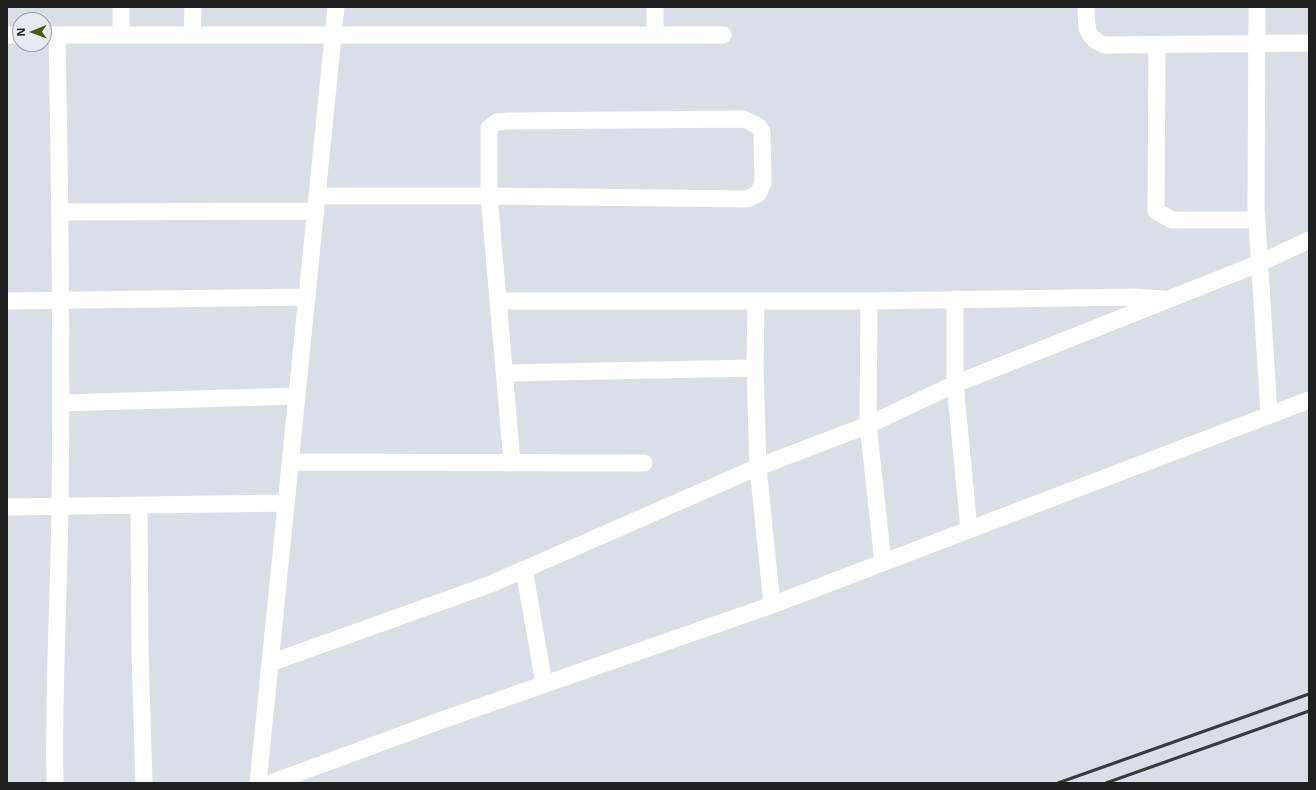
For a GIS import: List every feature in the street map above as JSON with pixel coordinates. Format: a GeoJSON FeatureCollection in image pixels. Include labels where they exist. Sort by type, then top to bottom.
{"type":"FeatureCollection","features":[{"type":"Feature","properties":{"kind":"street"},"geometry":{"type":"LineString","coordinates":[[121,7],[121,35]]}},
{"type":"Feature","properties":{"kind":"street"},"geometry":{"type":"LineString","coordinates":[[192,35],[194,7]]}},
{"type":"Feature","properties":{"kind":"street"},"geometry":{"type":"LineString","coordinates":[[258,783],[336,7]]}},
{"type":"Feature","properties":{"kind":"street"},"geometry":{"type":"LineString","coordinates":[[655,7],[655,34]]}},
{"type":"Feature","properties":{"kind":"street"},"geometry":{"type":"LineString","coordinates":[[1086,7],[1088,34],[1094,41],[1104,45],[1157,46],[1309,43]]}},
{"type":"Feature","properties":{"kind":"street"},"geometry":{"type":"LineString","coordinates":[[1257,7],[1257,220],[1269,415]]}},
{"type":"Feature","properties":{"kind":"street"},"geometry":{"type":"LineString","coordinates":[[52,35],[333,36],[723,34]]}},
{"type":"Feature","properties":{"kind":"street"},"geometry":{"type":"LineString","coordinates":[[1157,46],[1156,211],[1172,220],[1257,220]]}},
{"type":"Feature","properties":{"kind":"street"},"geometry":{"type":"LineString","coordinates":[[52,52],[60,212],[61,300],[60,506],[54,719],[55,783]]}},
{"type":"Feature","properties":{"kind":"street"},"geometry":{"type":"LineString","coordinates":[[60,212],[316,204],[489,196],[747,199],[758,194],[764,183],[762,132],[758,126],[744,119],[497,122],[489,128],[489,196],[512,462]]}},
{"type":"Feature","properties":{"kind":"street"},"geometry":{"type":"LineString","coordinates":[[270,663],[491,584],[758,467],[868,425],[955,384],[1260,263],[1309,240]]}},
{"type":"Feature","properties":{"kind":"street"},"geometry":{"type":"LineString","coordinates":[[7,301],[307,297]]}},
{"type":"Feature","properties":{"kind":"street"},"geometry":{"type":"LineString","coordinates":[[955,299],[955,384],[969,529]]}},
{"type":"Feature","properties":{"kind":"street"},"geometry":{"type":"LineString","coordinates":[[499,301],[1169,299]]}},
{"type":"Feature","properties":{"kind":"street"},"geometry":{"type":"LineString","coordinates":[[756,301],[755,368],[758,467],[772,605]]}},
{"type":"Feature","properties":{"kind":"street"},"geometry":{"type":"LineString","coordinates":[[869,301],[868,425],[883,562]]}},
{"type":"Feature","properties":{"kind":"street"},"geometry":{"type":"LineString","coordinates":[[505,373],[755,368]]}},
{"type":"Feature","properties":{"kind":"street"},"geometry":{"type":"LineString","coordinates":[[61,403],[297,396]]}},
{"type":"Feature","properties":{"kind":"street"},"geometry":{"type":"LineString","coordinates":[[271,783],[544,684],[772,605],[1309,400]]}},
{"type":"Feature","properties":{"kind":"street"},"geometry":{"type":"LineString","coordinates":[[290,462],[644,463]]}},
{"type":"Feature","properties":{"kind":"street"},"geometry":{"type":"LineString","coordinates":[[7,507],[286,503]]}},
{"type":"Feature","properties":{"kind":"street"},"geometry":{"type":"LineString","coordinates":[[139,505],[140,652],[144,783]]}},
{"type":"Feature","properties":{"kind":"street"},"geometry":{"type":"LineString","coordinates":[[524,569],[544,684]]}},
{"type":"Feature","properties":{"kind":"railway"},"geometry":{"type":"LineString","coordinates":[[1058,783],[1309,694]]}},
{"type":"Feature","properties":{"kind":"railway"},"geometry":{"type":"LineString","coordinates":[[1106,783],[1309,711]]}}]}
